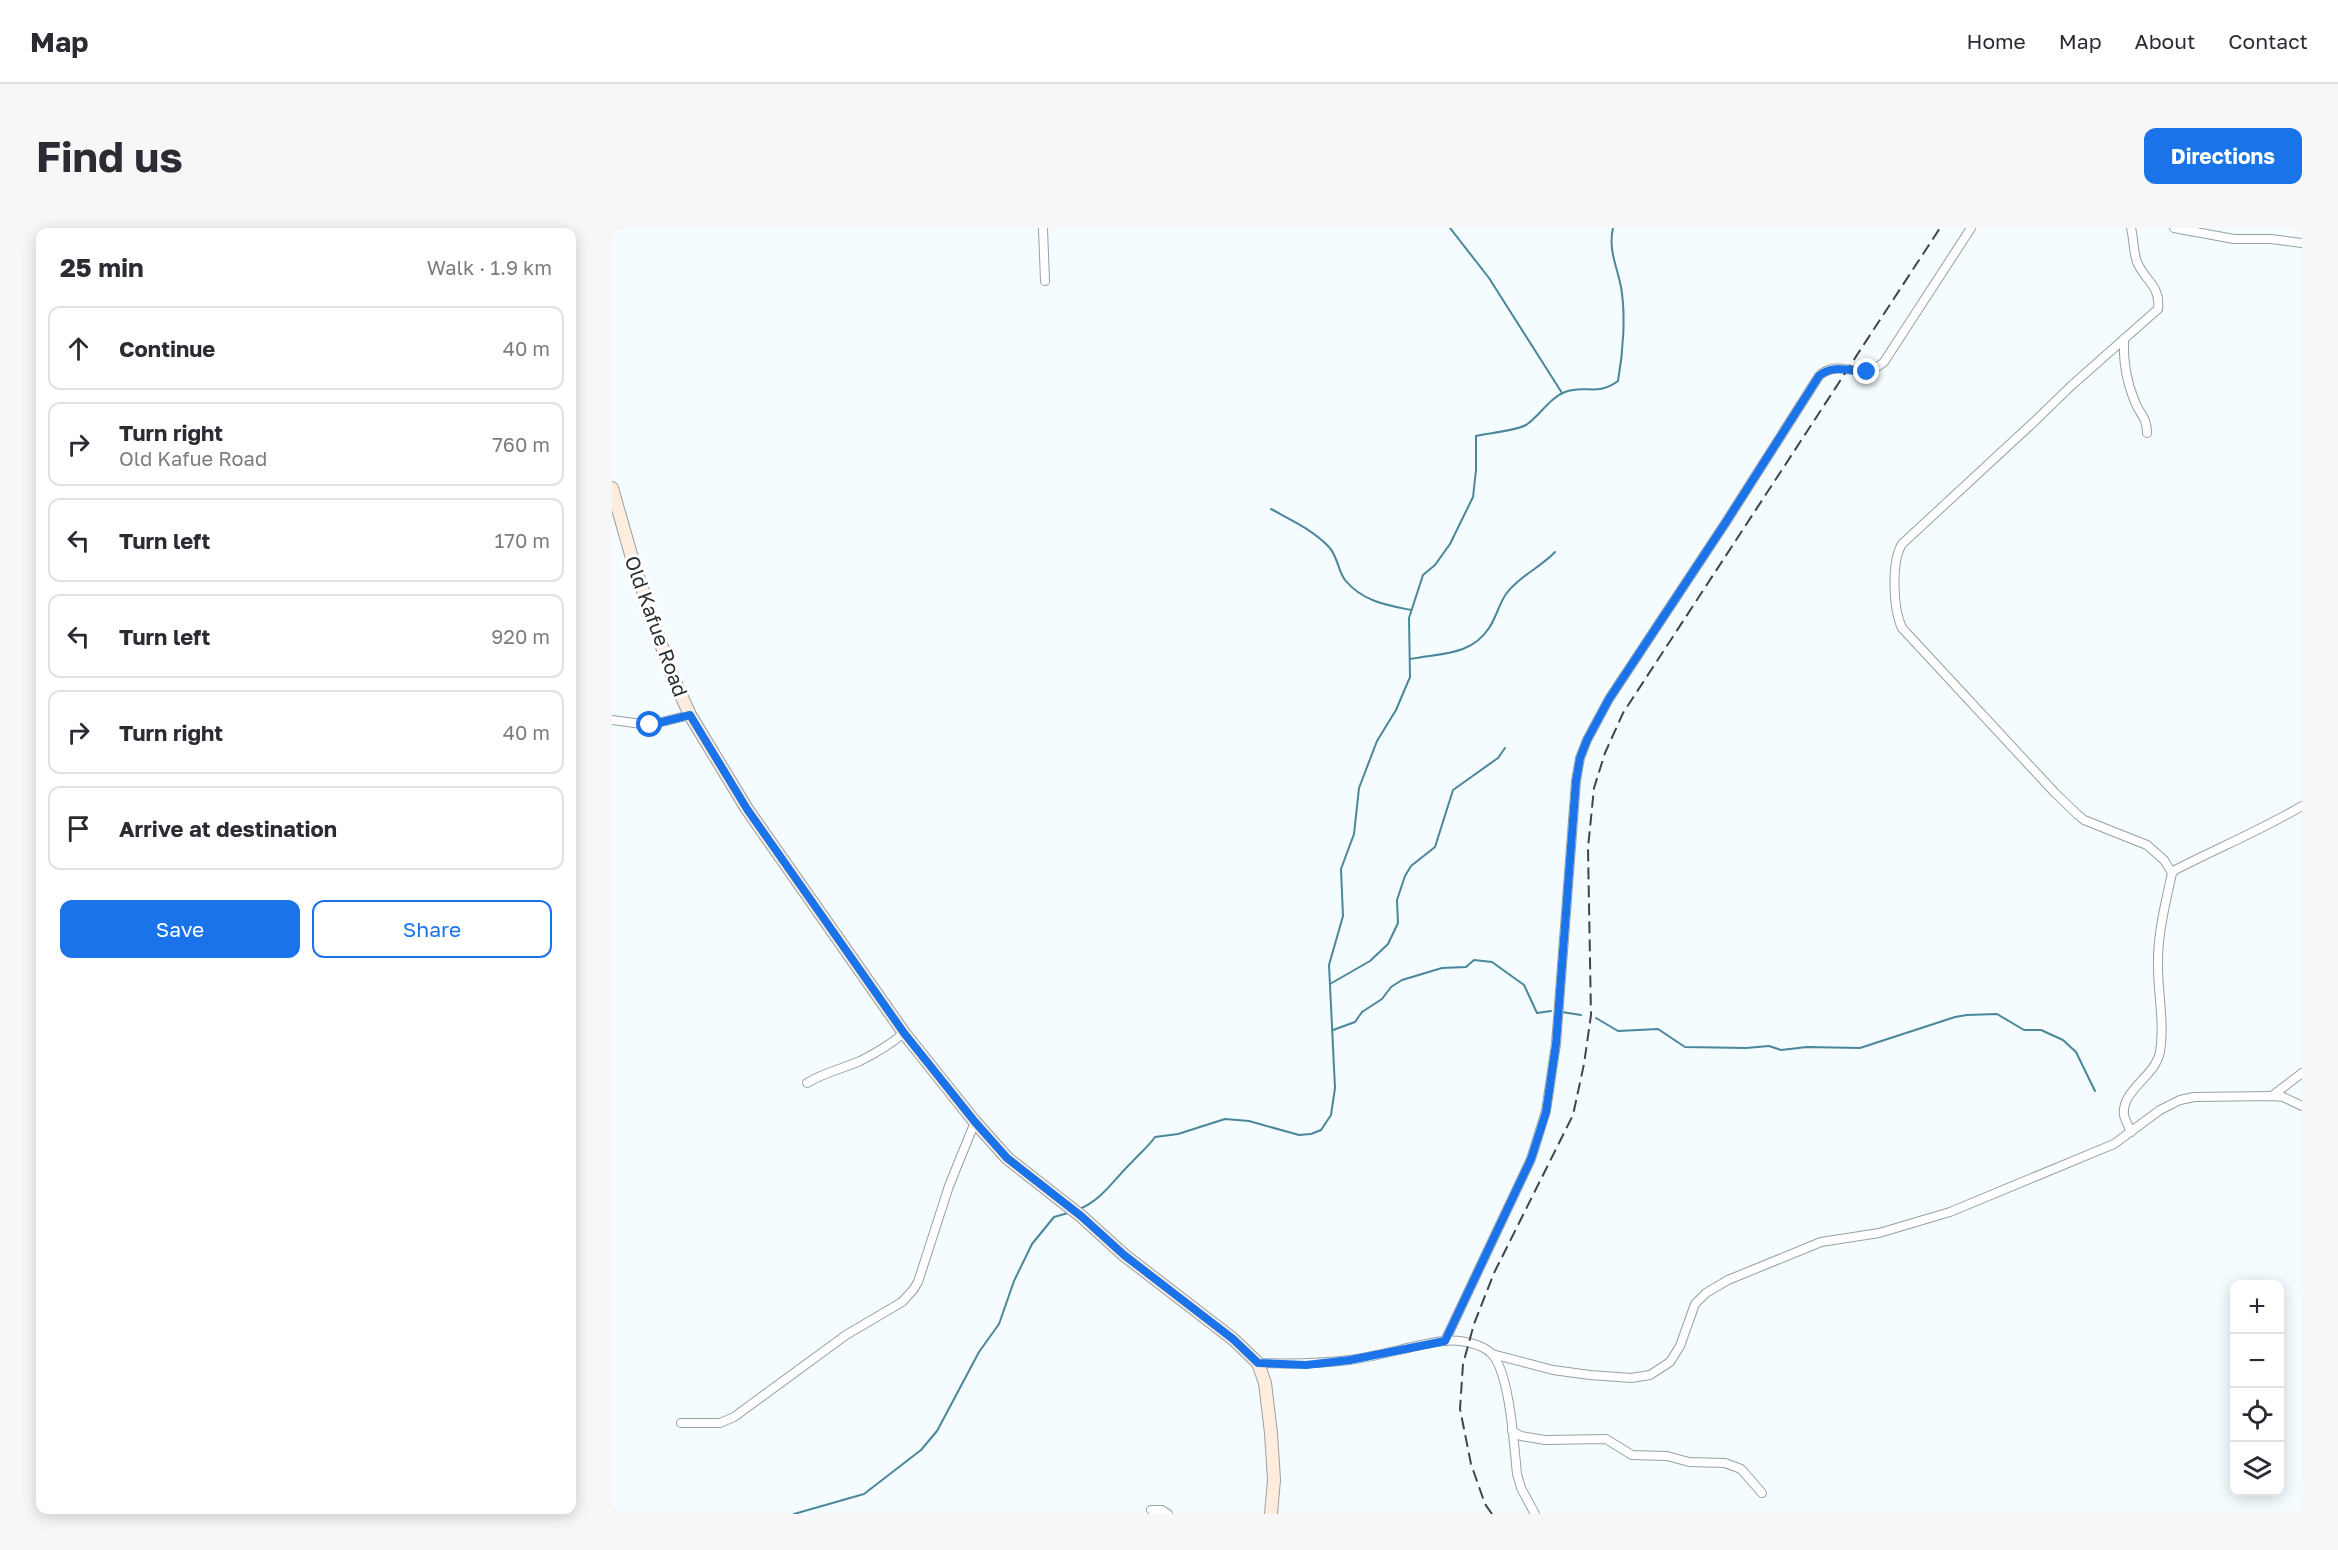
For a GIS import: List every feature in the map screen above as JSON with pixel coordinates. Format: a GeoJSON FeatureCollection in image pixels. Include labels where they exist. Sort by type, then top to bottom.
{"type":"FeatureCollection","features":[{"type":"Feature","properties":{"kind":"street"},"geometry":{"type":"LineString","coordinates":[[1043,228],[1045,281]]}},
{"type":"Feature","properties":{"kind":"street"},"geometry":{"type":"LineString","coordinates":[[1445,1341],[1527,1169],[1539,1140],[1546,1112],[1556,1044],[1576,781],[1580,758],[1587,740],[1609,699],[1819,376],[1832,369],[1867,372],[1884,362],[1971,228]]}},
{"type":"Feature","properties":{"kind":"street"},"geometry":{"type":"LineString","coordinates":[[2131,228],[2137,260],[2141,270],[2156,289],[2158,309],[2071,386],[1902,544],[1897,554],[1895,607],[1902,628],[2055,793],[2084,820],[2147,845],[2156,851],[2172,873]]}},
{"type":"Feature","properties":{"kind":"street"},"geometry":{"type":"LineString","coordinates":[[2174,228],[2235,239],[2271,239],[2302,243]]}},
{"type":"Feature","properties":{"kind":"street"},"geometry":{"type":"LineString","coordinates":[[2271,239],[2272,228]]}},
{"type":"Feature","properties":{"kind":"street"},"geometry":{"type":"LineString","coordinates":[[2124,339],[2125,362],[2131,389],[2135,404],[2146,419],[2147,433]]}},
{"type":"Feature","properties":{"kind":"street","name":"Old Kafue Road"},"geometry":{"type":"LineString","coordinates":[[612,488],[634,565],[668,662],[690,715],[747,809],[904,1033],[975,1122],[1007,1158],[1081,1216],[1124,1255],[1233,1339],[1258,1363]]}},
{"type":"Feature","properties":{"kind":"street"},"geometry":{"type":"LineString","coordinates":[[612,720],[650,725],[690,715]]}},
{"type":"Feature","properties":{"kind":"street"},"geometry":{"type":"LineString","coordinates":[[2131,1132],[2124,1116],[2127,1098],[2146,1078],[2157,1062],[2160,1052],[2162,1006],[2158,960],[2172,873],[2302,806]]}},
{"type":"Feature","properties":{"kind":"street"},"geometry":{"type":"LineString","coordinates":[[807,1083],[825,1072],[858,1062],[890,1045],[904,1033]]}},
{"type":"Feature","properties":{"kind":"street"},"geometry":{"type":"LineString","coordinates":[[2272,1096],[2302,1073]]}},
{"type":"Feature","properties":{"kind":"street"},"geometry":{"type":"LineString","coordinates":[[1270,1514],[1274,1480],[1271,1433],[1265,1383],[1258,1363],[1306,1365],[1350,1360],[1445,1341],[1468,1343],[1492,1354],[1553,1370],[1631,1377],[1650,1375],[1670,1362],[1680,1346],[1695,1304],[1707,1293],[1728,1280],[1821,1242],[1879,1233],[1950,1212],[2104,1149],[2160,1110],[2187,1097],[2272,1096],[2283,1097],[2302,1106]]}},
{"type":"Feature","properties":{"kind":"street"},"geometry":{"type":"LineString","coordinates":[[681,1423],[720,1422],[734,1417],[846,1335],[902,1302],[918,1282],[949,1186],[975,1122]]}},
{"type":"Feature","properties":{"kind":"street"},"geometry":{"type":"LineString","coordinates":[[1492,1354],[1505,1384],[1521,1488],[1535,1514]]}},
{"type":"Feature","properties":{"kind":"street"},"geometry":{"type":"LineString","coordinates":[[1512,1431],[1521,1436],[1545,1440],[1606,1439],[1632,1455],[1667,1456],[1689,1462],[1725,1463],[1741,1469],[1762,1493]]}},
{"type":"Feature","properties":{"kind":"street"},"geometry":{"type":"LineString","coordinates":[[1151,1510],[1162,1510],[1168,1514]]}},
{"type":"Feature","properties":{"kind":"waterway"},"geometry":{"type":"LineString","coordinates":[[1450,228],[1489,278],[1562,393]]}},
{"type":"Feature","properties":{"kind":"waterway"},"geometry":{"type":"LineString","coordinates":[[1079,1209],[1095,1200],[1155,1137],[1178,1134],[1225,1119],[1249,1121],[1299,1135],[1311,1134],[1321,1130],[1331,1115],[1335,1088],[1329,965],[1343,916],[1341,869],[1354,834],[1359,788],[1377,741],[1396,710],[1410,677],[1409,618],[1423,575],[1435,565],[1450,544],[1473,497],[1476,436],[1526,425],[1554,398],[1565,392],[1603,388],[1618,381],[1624,322],[1621,287],[1612,251],[1613,228]]}},
{"type":"Feature","properties":{"kind":"waterway"},"geometry":{"type":"LineString","coordinates":[[1271,509],[1323,541],[1332,551],[1345,580],[1359,593],[1384,604],[1411,610]]}},
{"type":"Feature","properties":{"kind":"waterway"},"geometry":{"type":"LineString","coordinates":[[1410,659],[1454,652],[1473,644],[1489,628],[1511,588],[1555,552]]}},
{"type":"Feature","properties":{"kind":"waterway"},"geometry":{"type":"LineString","coordinates":[[1330,984],[1370,961],[1388,944],[1398,923],[1397,900],[1405,876],[1411,866],[1435,847],[1453,790],[1498,758],[1505,748]]}},
{"type":"Feature","properties":{"kind":"waterway"},"geometry":{"type":"LineString","coordinates":[[1333,1030],[1355,1022],[1362,1012],[1382,999],[1391,987],[1402,980],[1442,968],[1466,967],[1474,960],[1492,962],[1524,985],[1537,1013],[1551,1011]]}},
{"type":"Feature","properties":{"kind":"waterway"},"geometry":{"type":"LineString","coordinates":[[1562,1012],[1581,1015]]}},
{"type":"Feature","properties":{"kind":"waterway"},"geometry":{"type":"LineString","coordinates":[[1596,1018],[1618,1031],[1658,1029],[1685,1047],[1769,1046],[1781,1050],[1807,1047],[1860,1048],[1955,1017],[1997,1014],[2024,1030],[2041,1030],[2063,1040],[2076,1052],[2095,1091]]}},
{"type":"Feature","properties":{"kind":"waterway"},"geometry":{"type":"LineString","coordinates":[[794,1514],[864,1494],[921,1450],[937,1431],[979,1352],[999,1324],[1014,1281],[1032,1244],[1054,1217],[1068,1213]]}},
{"type":"Feature","properties":{"kind":"railway"},"geometry":{"type":"LineString","coordinates":[[1492,1514],[1485,1504],[1471,1464],[1460,1409],[1463,1364],[1474,1324],[1494,1273],[1573,1115],[1591,1015],[1588,848],[1594,788],[1605,753],[1623,713],[1940,228]]}},
{"type":"Feature","properties":{"kind":"route"},"geometry":{"type":"LineString","coordinates":[[650,725],[690,715],[747,809],[904,1033],[975,1122],[1007,1158],[1081,1216],[1124,1255],[1233,1339],[1258,1363],[1306,1365],[1350,1360],[1445,1341],[1531,1159],[1539,1140],[1546,1112],[1556,1044],[1576,781],[1580,758],[1587,740],[1609,699],[1819,376],[1832,369],[1867,372]]}}]}
